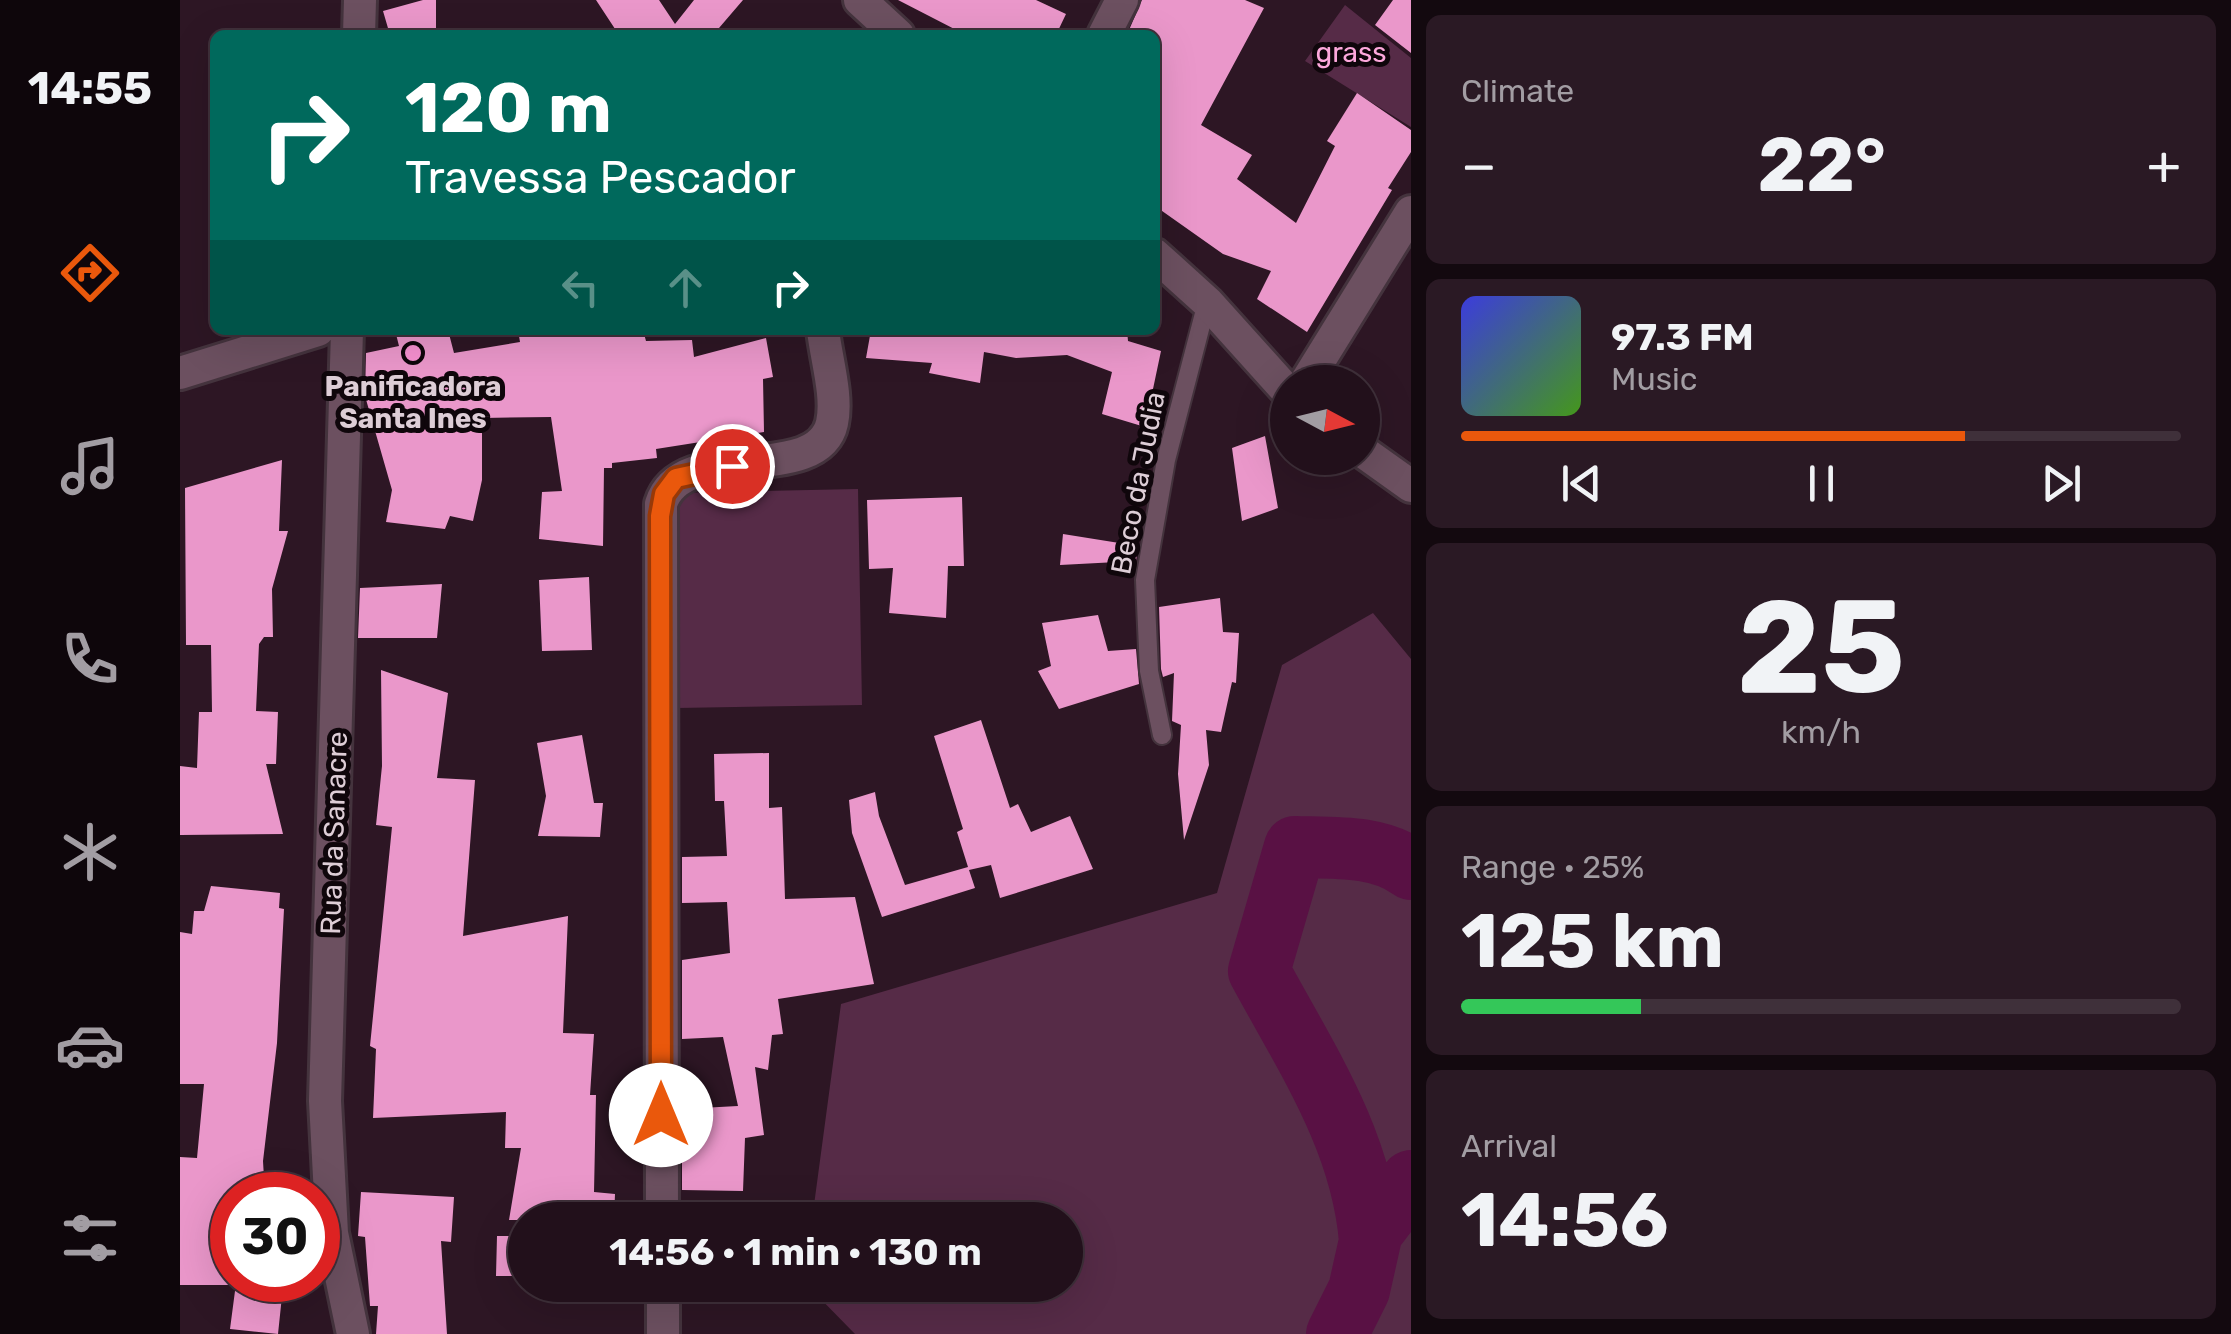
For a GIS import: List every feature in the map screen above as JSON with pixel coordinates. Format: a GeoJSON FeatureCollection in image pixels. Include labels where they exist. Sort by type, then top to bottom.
{"type":"FeatureCollection","features":[{"type":"Feature","properties":{"kind":"street"},"geometry":{"type":"LineString","coordinates":[[359,30],[360,0]]}},
{"type":"Feature","properties":{"kind":"street"},"geometry":{"type":"LineString","coordinates":[[860,0],[893,30]]}},
{"type":"Feature","properties":{"kind":"street"},"geometry":{"type":"LineString","coordinates":[[1107,30],[1122,0]]}},
{"type":"Feature","properties":{"kind":"street"},"geometry":{"type":"LineString","coordinates":[[1316,365],[1411,212]]}},
{"type":"Feature","properties":{"kind":"street"},"geometry":{"type":"LineString","coordinates":[[1160,260],[1206,302],[1270,372]]}},
{"type":"Feature","properties":{"kind":"street"},"geometry":{"type":"LineString","coordinates":[[180,374],[302,335]]}},
{"type":"Feature","properties":{"kind":"street","name":"Rua da Sanacre"},"geometry":{"type":"LineString","coordinates":[[347,335],[325,1102],[332,1234],[352,1334]]}},
{"type":"Feature","properties":{"kind":"street"},"geometry":{"type":"LineString","coordinates":[[662,1202],[661,504],[671,482],[687,473],[786,456],[816,447],[826,438],[834,408],[824,335]]}},
{"type":"Feature","properties":{"kind":"street"},"geometry":{"type":"LineString","coordinates":[[1380,464],[1411,486]]}},
{"type":"Feature","properties":{"kind":"street"},"geometry":{"type":"LineString","coordinates":[[663,1302],[664,1334]]}},
{"type":"Feature","properties":{"kind":"lane","name":"Beco da Judia"},"geometry":{"type":"LineString","coordinates":[[1162,735],[1149,671],[1145,580],[1166,460],[1206,302]]}},
{"type":"Feature","properties":{"kind":"green space","name":"grass"},"geometry":{"type":"Polygon","coordinates":[[[1345,5],[1411,58],[1411,127],[1305,61],[1345,5]]]}},
{"type":"Feature","properties":{"kind":"green space"},"geometry":{"type":"Polygon","coordinates":[[[858,489],[862,705],[677,708],[673,493],[858,489]]]}},
{"type":"Feature","properties":{"kind":"green space"},"geometry":{"type":"Polygon","coordinates":[[[1373,613],[1411,659],[1411,1334],[855,1334],[824,1302],[1083,1302],[1083,1202],[814,1202],[841,1004],[1217,893],[1282,665],[1373,613]]]}},
{"type":"Feature","properties":{"kind":"building"},"geometry":{"type":"Polygon","coordinates":[[[436,0],[436,30],[389,30],[383,11],[436,0]]]}},
{"type":"Feature","properties":{"kind":"building"},"geometry":{"type":"Polygon","coordinates":[[[596,0],[659,0],[675,24],[694,0],[743,0],[717,30],[616,30],[596,0]]]}},
{"type":"Feature","properties":{"kind":"building"},"geometry":{"type":"Polygon","coordinates":[[[898,0],[1036,0],[1066,14],[1058,30],[956,30],[898,0]]]}},
{"type":"Feature","properties":{"kind":"building"},"geometry":{"type":"Polygon","coordinates":[[[1142,0],[1245,0],[1264,8],[1201,125],[1252,155],[1237,179],[1296,223],[1335,146],[1327,141],[1357,93],[1411,130],[1411,152],[1388,188],[1392,190],[1307,332],[1257,299],[1271,271],[1223,254],[1160,210],[1160,30],[1129,30],[1142,0]]]}},
{"type":"Feature","properties":{"kind":"building"},"geometry":{"type":"Polygon","coordinates":[[[1393,0],[1411,0],[1411,53],[1375,25],[1393,0]]]}},
{"type":"Feature","properties":{"kind":"building"},"geometry":{"type":"Polygon","coordinates":[[[396,335],[449,335],[454,353],[520,342],[519,335],[644,335],[646,341],[692,340],[694,357],[766,338],[773,377],[763,379],[764,432],[656,449],[657,458],[612,463],[612,468],[604,468],[603,546],[539,539],[542,492],[562,491],[551,417],[482,418],[482,480],[473,521],[450,516],[445,529],[386,522],[392,490],[365,396],[366,353],[399,346],[396,335]]]}},
{"type":"Feature","properties":{"kind":"building"},"geometry":{"type":"Polygon","coordinates":[[[870,335],[1127,335],[1128,341],[1161,351],[1145,427],[1102,414],[1112,372],[1067,355],[1016,358],[984,352],[980,383],[929,373],[932,363],[866,358],[870,335]]]}},
{"type":"Feature","properties":{"kind":"building"},"geometry":{"type":"Polygon","coordinates":[[[1265,436],[1278,508],[1242,521],[1232,448],[1265,436]]]}},
{"type":"Feature","properties":{"kind":"building"},"geometry":{"type":"Polygon","coordinates":[[[282,460],[279,531],[288,531],[272,589],[273,637],[264,637],[259,644],[256,711],[278,712],[276,764],[266,764],[283,834],[180,835],[180,766],[197,768],[199,712],[212,712],[211,645],[186,645],[185,488],[282,460]]]}},
{"type":"Feature","properties":{"kind":"building"},"geometry":{"type":"Polygon","coordinates":[[[962,497],[964,566],[948,566],[946,618],[889,613],[893,568],[869,569],[867,500],[962,497]]]}},
{"type":"Feature","properties":{"kind":"building"},"geometry":{"type":"Polygon","coordinates":[[[1063,534],[1138,546],[1136,561],[1060,565],[1063,534]]]}},
{"type":"Feature","properties":{"kind":"building"},"geometry":{"type":"Polygon","coordinates":[[[589,577],[592,650],[542,651],[539,580],[589,577]]]}},
{"type":"Feature","properties":{"kind":"building"},"geometry":{"type":"Polygon","coordinates":[[[442,584],[437,638],[358,638],[360,588],[442,584]]]}},
{"type":"Feature","properties":{"kind":"building"},"geometry":{"type":"Polygon","coordinates":[[[1220,598],[1223,632],[1239,633],[1236,683],[1232,682],[1221,732],[1206,730],[1209,765],[1184,840],[1178,774],[1181,725],[1172,721],[1174,673],[1163,677],[1161,669],[1159,607],[1220,598]]]}},
{"type":"Feature","properties":{"kind":"building"},"geometry":{"type":"Polygon","coordinates":[[[1098,615],[1108,651],[1136,649],[1139,684],[1059,709],[1038,671],[1051,666],[1042,623],[1098,615]]]}},
{"type":"Feature","properties":{"kind":"building"},"geometry":{"type":"Polygon","coordinates":[[[381,670],[448,693],[437,778],[475,780],[463,936],[568,916],[563,1033],[594,1034],[590,1095],[596,1095],[594,1192],[615,1194],[615,1202],[512,1202],[521,1148],[505,1148],[506,1112],[373,1118],[376,1049],[370,1046],[392,827],[376,825],[382,766],[381,670]]]}},
{"type":"Feature","properties":{"kind":"building"},"geometry":{"type":"Polygon","coordinates":[[[981,720],[1010,808],[1018,804],[1031,832],[1070,816],[1093,869],[1000,898],[991,865],[969,870],[975,888],[882,917],[852,833],[849,800],[875,792],[879,816],[905,885],[968,867],[957,832],[963,829],[934,736],[981,720]]]}},
{"type":"Feature","properties":{"kind":"building"},"geometry":{"type":"Polygon","coordinates":[[[582,735],[594,803],[603,803],[600,837],[538,836],[546,796],[537,743],[582,735]]]}},
{"type":"Feature","properties":{"kind":"building"},"geometry":{"type":"Polygon","coordinates":[[[769,753],[769,808],[782,807],[785,899],[855,897],[874,984],[778,999],[783,1034],[772,1035],[768,1070],[755,1067],[764,1135],[745,1138],[743,1191],[682,1190],[682,1109],[738,1106],[723,1037],[682,1039],[682,960],[730,953],[727,902],[682,903],[682,857],[727,856],[724,801],[715,801],[714,754],[769,753]]]}},
{"type":"Feature","properties":{"kind":"building"},"geometry":{"type":"Polygon","coordinates":[[[211,886],[280,893],[279,908],[284,909],[277,1043],[264,1172],[210,1172],[210,1285],[180,1285],[180,1157],[197,1158],[204,1084],[180,1084],[180,932],[192,934],[194,911],[204,911],[211,886]]]}},
{"type":"Feature","properties":{"kind":"building"},"geometry":{"type":"Polygon","coordinates":[[[361,1192],[454,1197],[451,1242],[441,1241],[447,1334],[376,1334],[378,1306],[370,1306],[365,1237],[358,1236],[361,1192]]]}},
{"type":"Feature","properties":{"kind":"building"},"geometry":{"type":"Polygon","coordinates":[[[497,1236],[508,1236],[508,1276],[496,1276],[497,1236]]]}},
{"type":"Feature","properties":{"kind":"building"},"geometry":{"type":"Polygon","coordinates":[[[234,1302],[281,1302],[278,1334],[230,1329],[234,1302]]]}},
{"type":"Feature","properties":{"kind":"waterway"},"geometry":{"type":"LineString","coordinates":[[1370,1241],[1365,1204],[1344,1134],[1313,1068],[1259,971],[1295,847],[1371,852],[1411,869]]}},
{"type":"Feature","properties":{"kind":"waterway"},"geometry":{"type":"LineString","coordinates":[[1337,1334],[1359,1290],[1372,1232],[1411,1181]]}},
{"type":"Feature","properties":{"kind":"place","name":"Panificadora Santa Ines"},"geometry":{"type":"Point","coordinates":[413,353]}},
{"type":"Feature","properties":{"kind":"route"},"geometry":{"type":"LineString","coordinates":[[661,1115],[661,504],[676,478],[732,466]]}}]}
